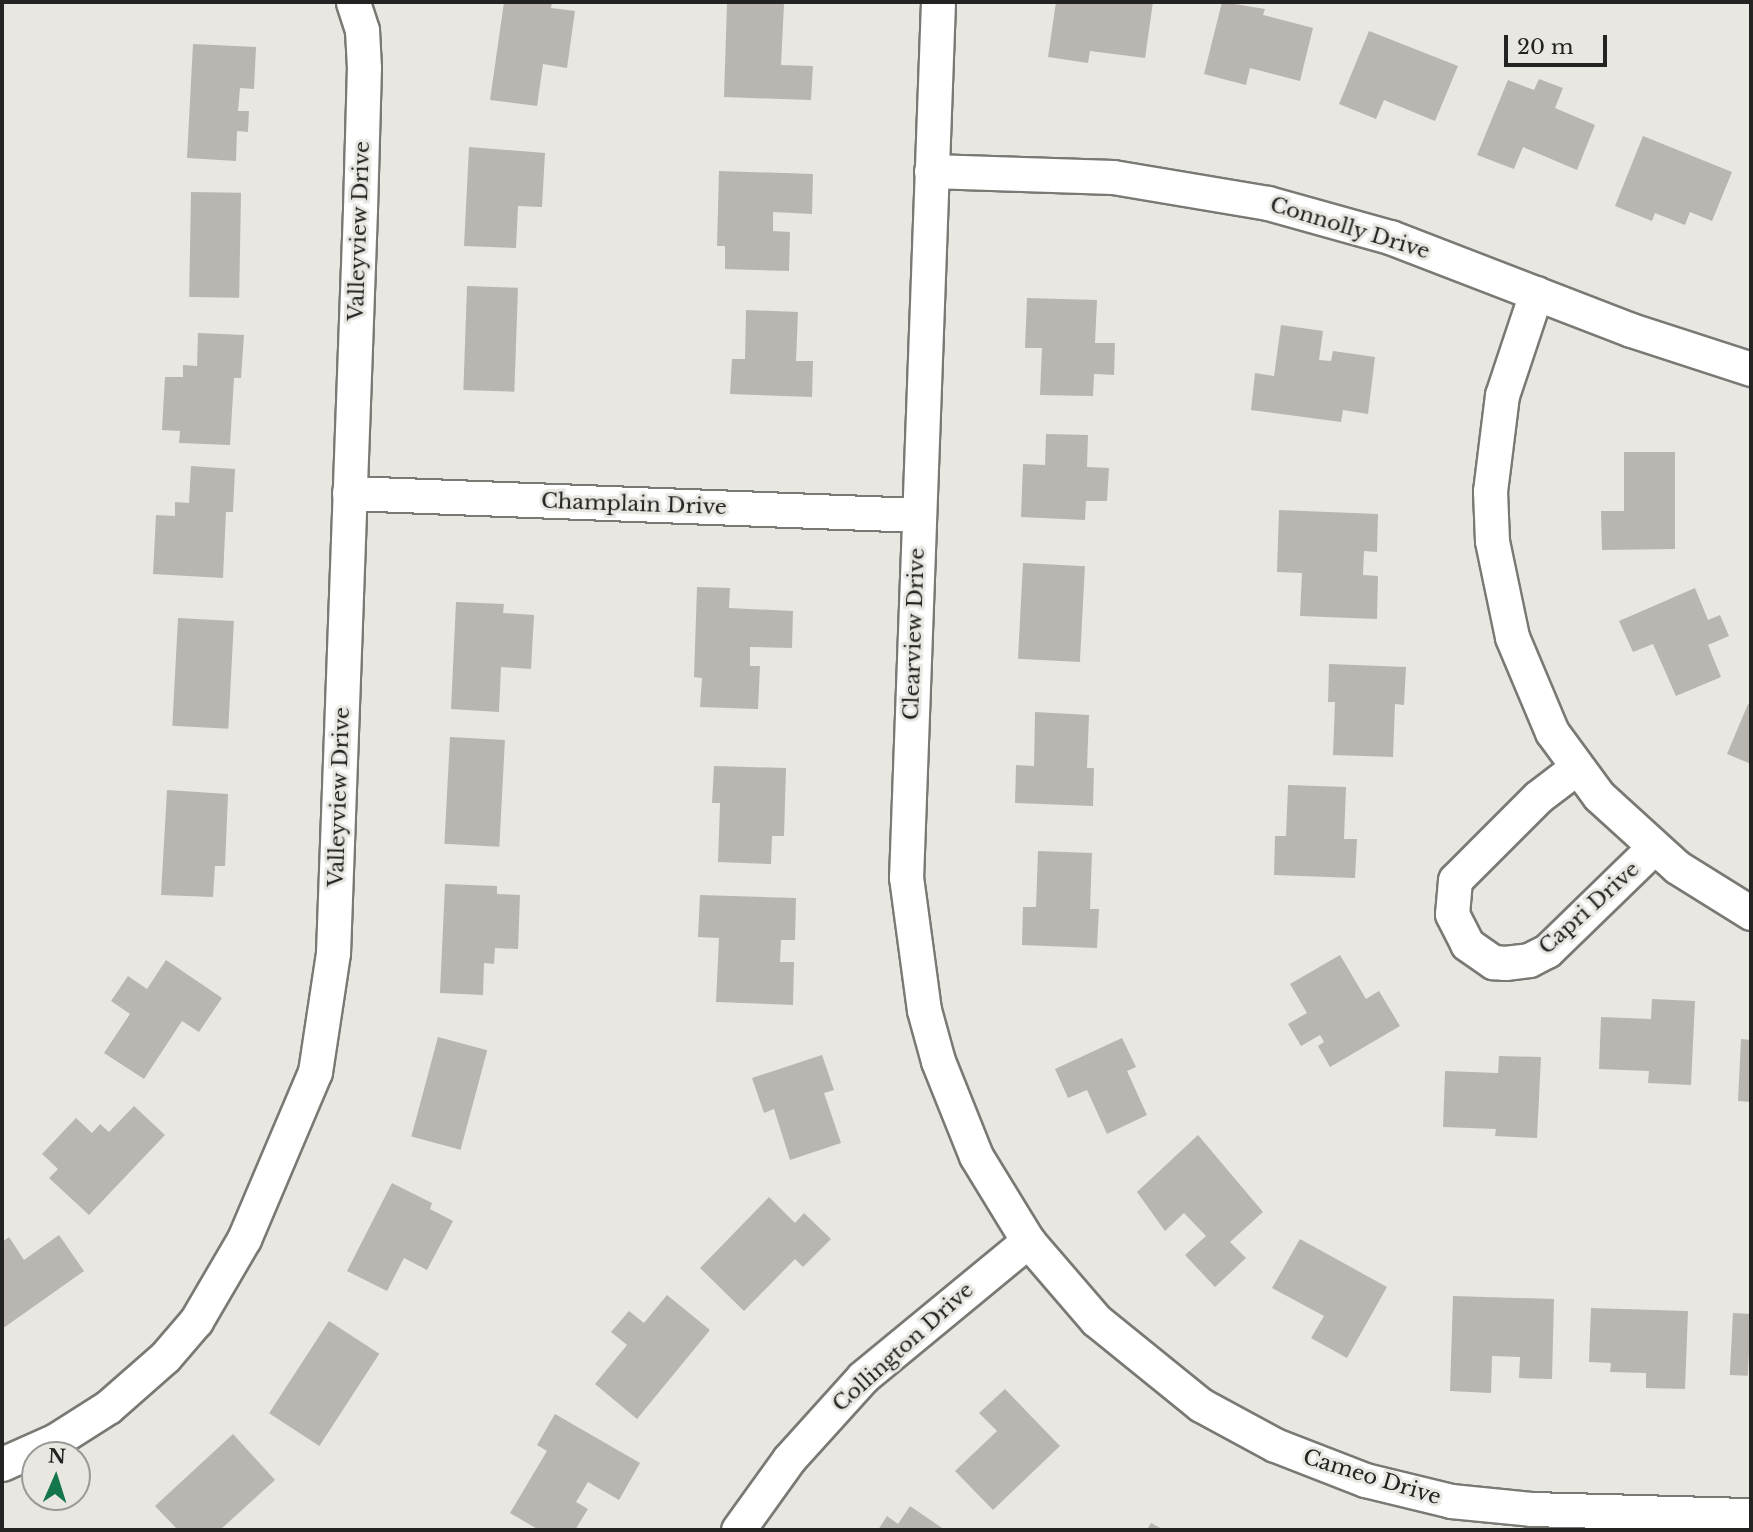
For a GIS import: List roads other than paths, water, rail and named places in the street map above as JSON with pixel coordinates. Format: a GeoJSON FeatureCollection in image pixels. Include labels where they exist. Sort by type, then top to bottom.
{"type":"FeatureCollection","features":[{"type":"Feature","properties":{"kind":"street","name":"Valleyview Drive"},"geometry":{"type":"LineString","coordinates":[[2,1464],[56,1440],[108,1407],[165,1357],[196,1321],[244,1239],[315,1072],[333,953],[364,68],[362,30],[353,2]]}},
{"type":"Feature","properties":{"kind":"street","name":"Clearview Drive"},"geometry":{"type":"LineString","coordinates":[[938,2],[906,834],[915,965],[938,1061],[955,1109],[976,1156],[1028,1241]]}},
{"type":"Feature","properties":{"kind":"street","name":"Connolly Drive"},"geometry":{"type":"LineString","coordinates":[[931,171],[1113,177],[1216,192],[1390,237],[1536,293],[1751,369]]}},
{"type":"Feature","properties":{"kind":"street","name":"Capri Drive"},"geometry":{"type":"LineString","coordinates":[[1536,293],[1502,395],[1490,491],[1492,541],[1499,590],[1529,684],[1576,768],[1653,848],[1710,891],[1751,913]]}},
{"type":"Feature","properties":{"kind":"street","name":"Champlain Drive"},"geometry":{"type":"LineString","coordinates":[[349,492],[919,515]]}},
{"type":"Feature","properties":{"kind":"street","name":"Capri Drive"},"geometry":{"type":"LineString","coordinates":[[1576,768],[1538,797],[1455,880],[1452,914],[1467,944],[1493,962],[1517,963],[1538,956],[1621,883],[1653,848]]}},
{"type":"Feature","properties":{"kind":"street","name":"Cameo Drive"},"geometry":{"type":"LineString","coordinates":[[1028,1241],[1096,1320],[1138,1359],[1234,1424],[1353,1476],[1487,1518],[1751,1515]]}},
{"type":"Feature","properties":{"kind":"street","name":"Collington Drive"},"geometry":{"type":"LineString","coordinates":[[738,1530],[789,1458],[863,1377],[1028,1241]]}}]}
